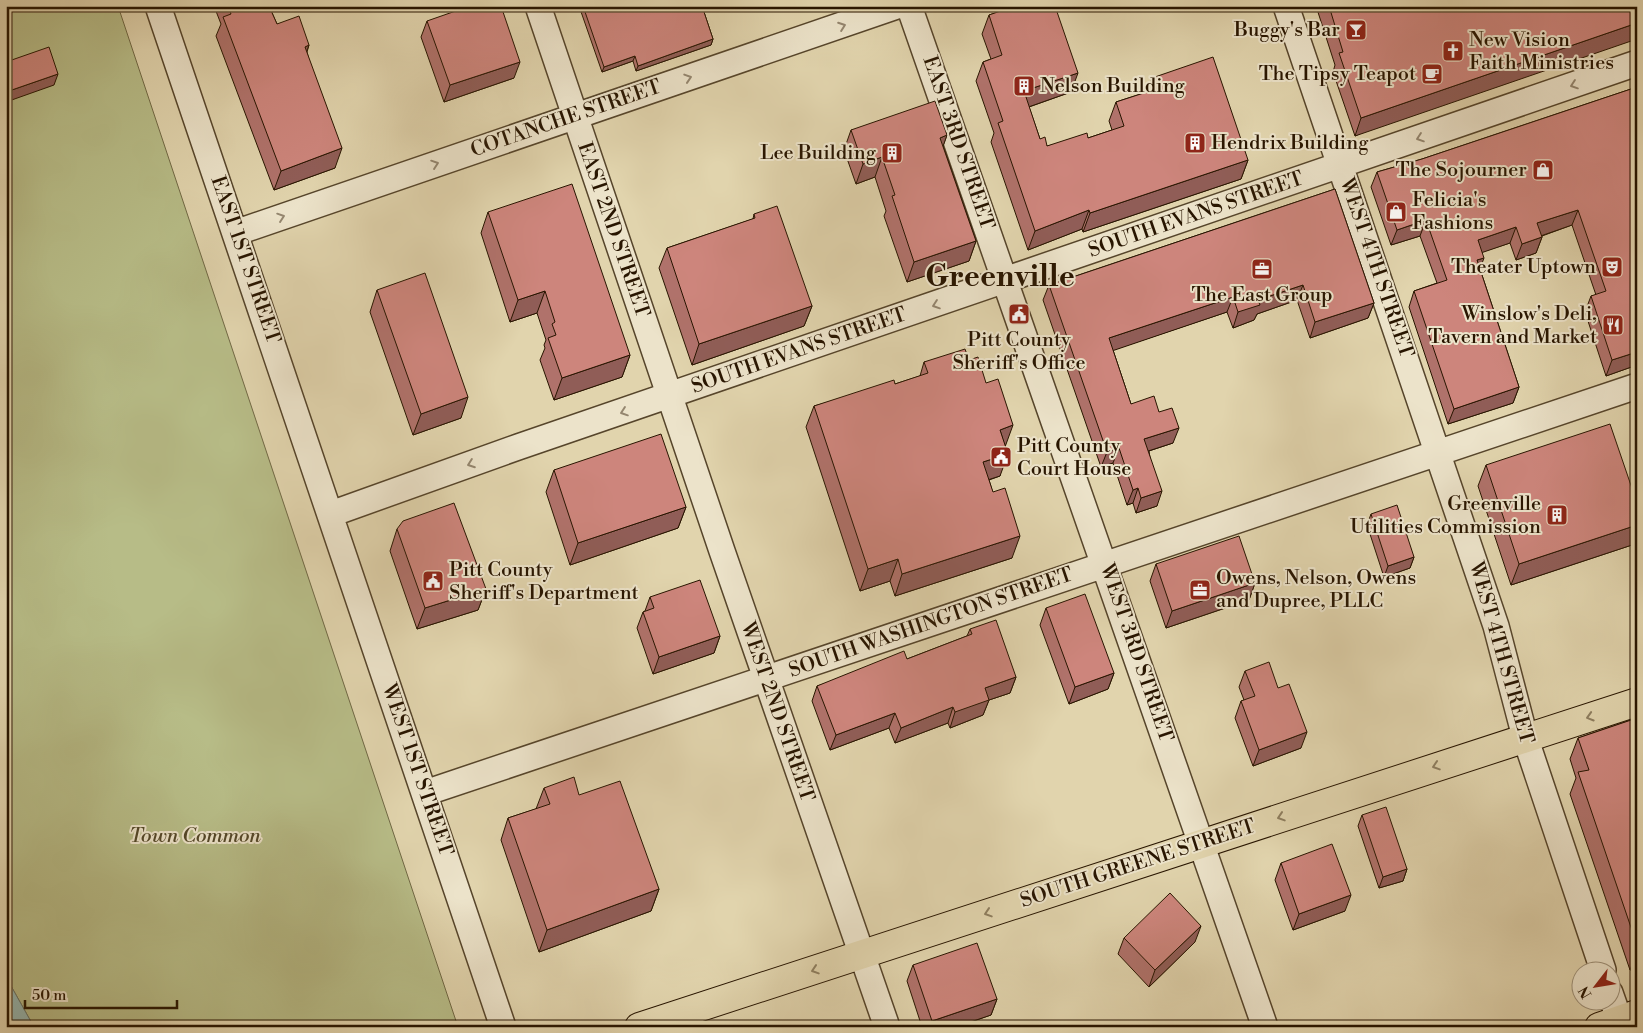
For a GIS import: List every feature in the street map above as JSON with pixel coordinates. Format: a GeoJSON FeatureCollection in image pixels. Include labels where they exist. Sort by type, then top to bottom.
{"type":"FeatureCollection","features":[{"type":"Feature","properties":{"kind":"main road","name":"SOUTH GREENE STREET"},"geometry":{"type":"LineString","coordinates":[[639,1027],[1637,702]]}},
{"type":"Feature","properties":{"kind":"street","name":"EAST 1ST STREET"},"geometry":{"type":"LineString","coordinates":[[158,6],[331,514]]}},
{"type":"Feature","properties":{"kind":"street","name":"EAST 2ND STREET"},"geometry":{"type":"LineString","coordinates":[[538,6],[670,396]]}},
{"type":"Feature","properties":{"kind":"street","name":"COTANCHE STREET"},"geometry":{"type":"LineString","coordinates":[[235,233],[574,115],[777,49],[897,6]]}},
{"type":"Feature","properties":{"kind":"street","name":"EAST 3RD STREET"},"geometry":{"type":"LineString","coordinates":[[909,6],[1006,280]]}},
{"type":"Feature","properties":{"kind":"street","name":"WEST 4TH STREET"},"geometry":{"type":"LineString","coordinates":[[1286,6],[1496,626],[1526,737],[1600,960]]}},
{"type":"Feature","properties":{"kind":"street","name":"SOUTH EVANS STREET"},"geometry":{"type":"LineString","coordinates":[[331,514],[1637,63]]}},
{"type":"Feature","properties":{"kind":"street","name":"WEST 3RD STREET"},"geometry":{"type":"LineString","coordinates":[[1006,280],[1265,1027]]}},
{"type":"Feature","properties":{"kind":"street","name":"SOUTH WASHINGTON STREET"},"geometry":{"type":"LineString","coordinates":[[425,793],[1637,386]]}},
{"type":"Feature","properties":{"kind":"street","name":"WEST 2ND STREET"},"geometry":{"type":"LineString","coordinates":[[670,396],[887,1027]]}},
{"type":"Feature","properties":{"kind":"street","name":"WEST 1ST STREET"},"geometry":{"type":"LineString","coordinates":[[331,514],[503,1027]]}},
{"type":"Feature","properties":{"kind":"street"},"geometry":{"type":"LineString","coordinates":[[1615,1010],[1619,1022]]}},
{"type":"Feature","properties":{"kind":"green space","name":"Town Common"},"geometry":{"type":"Polygon","coordinates":[[[6,6],[118,6],[458,1027],[34,1027],[6,977],[6,6]]]}},
{"type":"Feature","properties":{"kind":"water"},"geometry":{"type":"Polygon","coordinates":[[[6,977],[34,1027],[6,1027],[6,977]]]}},
{"type":"Feature","properties":{"kind":"building"},"geometry":{"type":"Polygon","coordinates":[[[228,6],[269,6],[277,24],[299,16],[309,45],[305,47],[342,148],[281,171],[223,17],[231,14],[228,6]]]}},
{"type":"Feature","properties":{"kind":"building"},"geometry":{"type":"Polygon","coordinates":[[[470,6],[501,6],[520,62],[450,85],[427,21],[470,6]]]}},
{"type":"Feature","properties":{"kind":"building"},"geometry":{"type":"Polygon","coordinates":[[[583,6],[702,6],[713,39],[638,66],[635,56],[604,67],[583,6]]]}},
{"type":"Feature","properties":{"kind":"building"},"geometry":{"type":"Polygon","coordinates":[[[1015,6],[1055,6],[1078,73],[1024,91],[1040,139],[1045,137],[1047,146],[1087,133],[1088,138],[1124,126],[1116,102],[1156,89],[1152,78],[1213,57],[1248,160],[1090,213],[1089,210],[1035,231],[998,123],[1003,121],[983,62],[1002,55],[989,15],[1015,6]]]}},
{"type":"Feature","properties":{"kind":"building"},"geometry":{"type":"Polygon","coordinates":[[[1329,6],[1637,6],[1637,23],[1361,118],[1339,53],[1343,52],[1329,6]]]}},
{"type":"Feature","properties":{"kind":"building"},"geometry":{"type":"Polygon","coordinates":[[[49,47],[58,74],[6,92],[6,62],[49,47]]]}},
{"type":"Feature","properties":{"kind":"building"},"geometry":{"type":"Polygon","coordinates":[[[1637,87],[1637,352],[1612,360],[1591,296],[1606,291],[1578,210],[1537,223],[1542,237],[1522,244],[1516,227],[1478,240],[1484,258],[1477,260],[1519,387],[1454,409],[1414,291],[1447,280],[1426,220],[1397,230],[1377,172],[1422,159],[1637,87]]]}},
{"type":"Feature","properties":{"kind":"building"},"geometry":{"type":"Polygon","coordinates":[[[935,101],[947,135],[940,138],[976,241],[914,262],[892,196],[895,195],[882,157],[863,164],[851,130],[935,101]]]}},
{"type":"Feature","properties":{"kind":"building"},"geometry":{"type":"Polygon","coordinates":[[[572,184],[630,355],[562,378],[548,338],[556,335],[552,324],[555,322],[545,291],[518,300],[488,212],[572,184]]]}},
{"type":"Feature","properties":{"kind":"building"},"geometry":{"type":"Polygon","coordinates":[[[1335,189],[1374,303],[1315,322],[1303,285],[1258,300],[1260,305],[1238,312],[1233,297],[1109,338],[1131,404],[1154,396],[1159,412],[1172,408],[1179,428],[1144,439],[1162,491],[1141,498],[1138,488],[1133,490],[1119,448],[1107,452],[1049,285],[1335,189]]]}},
{"type":"Feature","properties":{"kind":"building"},"geometry":{"type":"Polygon","coordinates":[[[777,206],[812,306],[699,344],[667,248],[755,218],[754,214],[777,206]]]}},
{"type":"Feature","properties":{"kind":"building"},"geometry":{"type":"Polygon","coordinates":[[[425,273],[468,397],[421,414],[377,290],[425,273]]]}},
{"type":"Feature","properties":{"kind":"building"},"geometry":{"type":"Polygon","coordinates":[[[965,349],[969,360],[978,357],[986,383],[998,379],[1013,425],[1000,430],[1008,454],[983,462],[993,492],[1005,488],[1020,536],[902,574],[898,559],[868,569],[814,406],[894,380],[895,384],[928,373],[924,362],[965,349]]]}},
{"type":"Feature","properties":{"kind":"building","name":"Greenville Utilities Commission"},"geometry":{"type":"Polygon","coordinates":[[[1610,424],[1637,503],[1637,525],[1519,564],[1486,465],[1610,424]]]}},
{"type":"Feature","properties":{"kind":"building"},"geometry":{"type":"Polygon","coordinates":[[[661,434],[686,507],[578,543],[554,470],[661,434]]]}},
{"type":"Feature","properties":{"kind":"building","name":"Pitt County Sheriff's Department"},"geometry":{"type":"Polygon","coordinates":[[[454,503],[486,589],[425,608],[397,529],[403,521],[454,503]]]}},
{"type":"Feature","properties":{"kind":"building"},"geometry":{"type":"Polygon","coordinates":[[[1397,505],[1414,557],[1388,566],[1371,514],[1397,505]]]}},
{"type":"Feature","properties":{"kind":"building","name":"Owens, Nelson, Owens and Dupree, PLLC"},"geometry":{"type":"Polygon","coordinates":[[[1239,536],[1255,583],[1172,611],[1156,564],[1239,536]]]}},
{"type":"Feature","properties":{"kind":"building"},"geometry":{"type":"Polygon","coordinates":[[[700,580],[720,636],[659,657],[643,612],[654,608],[650,597],[700,580]]]}},
{"type":"Feature","properties":{"kind":"building"},"geometry":{"type":"Polygon","coordinates":[[[1085,594],[1114,673],[1075,687],[1046,608],[1085,594]]]}},
{"type":"Feature","properties":{"kind":"building"},"geometry":{"type":"Polygon","coordinates":[[[996,620],[1016,677],[985,688],[989,700],[955,712],[953,707],[901,728],[895,713],[836,735],[817,686],[904,651],[907,659],[972,634],[970,629],[996,620]]]}},
{"type":"Feature","properties":{"kind":"building"},"geometry":{"type":"Polygon","coordinates":[[[1269,662],[1278,688],[1289,684],[1307,732],[1259,750],[1241,701],[1255,696],[1245,671],[1269,662]]]}},
{"type":"Feature","properties":{"kind":"building"},"geometry":{"type":"Polygon","coordinates":[[[1637,718],[1637,945],[1578,772],[1589,770],[1578,738],[1637,718]]]}},
{"type":"Feature","properties":{"kind":"building"},"geometry":{"type":"Polygon","coordinates":[[[574,777],[579,795],[620,781],[659,889],[547,930],[508,818],[550,804],[544,788],[574,777]]]}},
{"type":"Feature","properties":{"kind":"building"},"geometry":{"type":"Polygon","coordinates":[[[1386,807],[1407,869],[1383,877],[1362,815],[1386,807]]]}},
{"type":"Feature","properties":{"kind":"building"},"geometry":{"type":"Polygon","coordinates":[[[1332,844],[1351,895],[1299,914],[1281,863],[1332,844]]]}},
{"type":"Feature","properties":{"kind":"building"},"geometry":{"type":"Polygon","coordinates":[[[1170,893],[1201,926],[1155,970],[1124,938],[1170,893]]]}},
{"type":"Feature","properties":{"kind":"building"},"geometry":{"type":"Polygon","coordinates":[[[977,943],[997,999],[932,1021],[913,965],[977,943]]]}},
{"type":"Feature","properties":{"kind":"place","name":"Buggy's Bar"},"geometry":{"type":"Point","coordinates":[1356,30]}},
{"type":"Feature","properties":{"kind":"place","name":"New Vision Faith Ministries"},"geometry":{"type":"Point","coordinates":[1453,51]}},
{"type":"Feature","properties":{"kind":"place","name":"The Tipsy Teapot"},"geometry":{"type":"Point","coordinates":[1432,74]}},
{"type":"Feature","properties":{"kind":"place","name":"Nelson Building"},"geometry":{"type":"Point","coordinates":[1024,86]}},
{"type":"Feature","properties":{"kind":"place","name":"Hendrix Building"},"geometry":{"type":"Point","coordinates":[1195,143]}},
{"type":"Feature","properties":{"kind":"place","name":"Lee Building"},"geometry":{"type":"Point","coordinates":[892,153]}},
{"type":"Feature","properties":{"kind":"place","name":"The Sojourner"},"geometry":{"type":"Point","coordinates":[1543,170]}},
{"type":"Feature","properties":{"kind":"place","name":"Felicia's Fashions"},"geometry":{"type":"Point","coordinates":[1396,212]}},
{"type":"Feature","properties":{"kind":"place","name":"Theater Uptown"},"geometry":{"type":"Point","coordinates":[1612,267]}},
{"type":"Feature","properties":{"kind":"place","name":"The East Group"},"geometry":{"type":"Point","coordinates":[1262,269]}},
{"type":"Feature","properties":{"kind":"place","name":"Pitt County Sheriff's Office"},"geometry":{"type":"Point","coordinates":[1019,314]}},
{"type":"Feature","properties":{"kind":"place","name":"Winslow's Deli, Tavern and Market"},"geometry":{"type":"Point","coordinates":[1613,325]}},
{"type":"Feature","properties":{"kind":"place","name":"Pitt County Court House"},"geometry":{"type":"Point","coordinates":[1001,457]}},
{"type":"Feature","properties":{"kind":"place","name":"Greenville Utilities Commission"},"geometry":{"type":"Point","coordinates":[1557,515]}},
{"type":"Feature","properties":{"kind":"place","name":"Pitt County Sheriff's Department"},"geometry":{"type":"Point","coordinates":[433,581]}},
{"type":"Feature","properties":{"kind":"place","name":"Owens, Nelson, Owens and Dupree, PLLC"},"geometry":{"type":"Point","coordinates":[1200,590]}},
{"type":"Feature","properties":{"kind":"district","name":"Greenville"},"geometry":{"type":"Point","coordinates":[1000,277]}}]}
